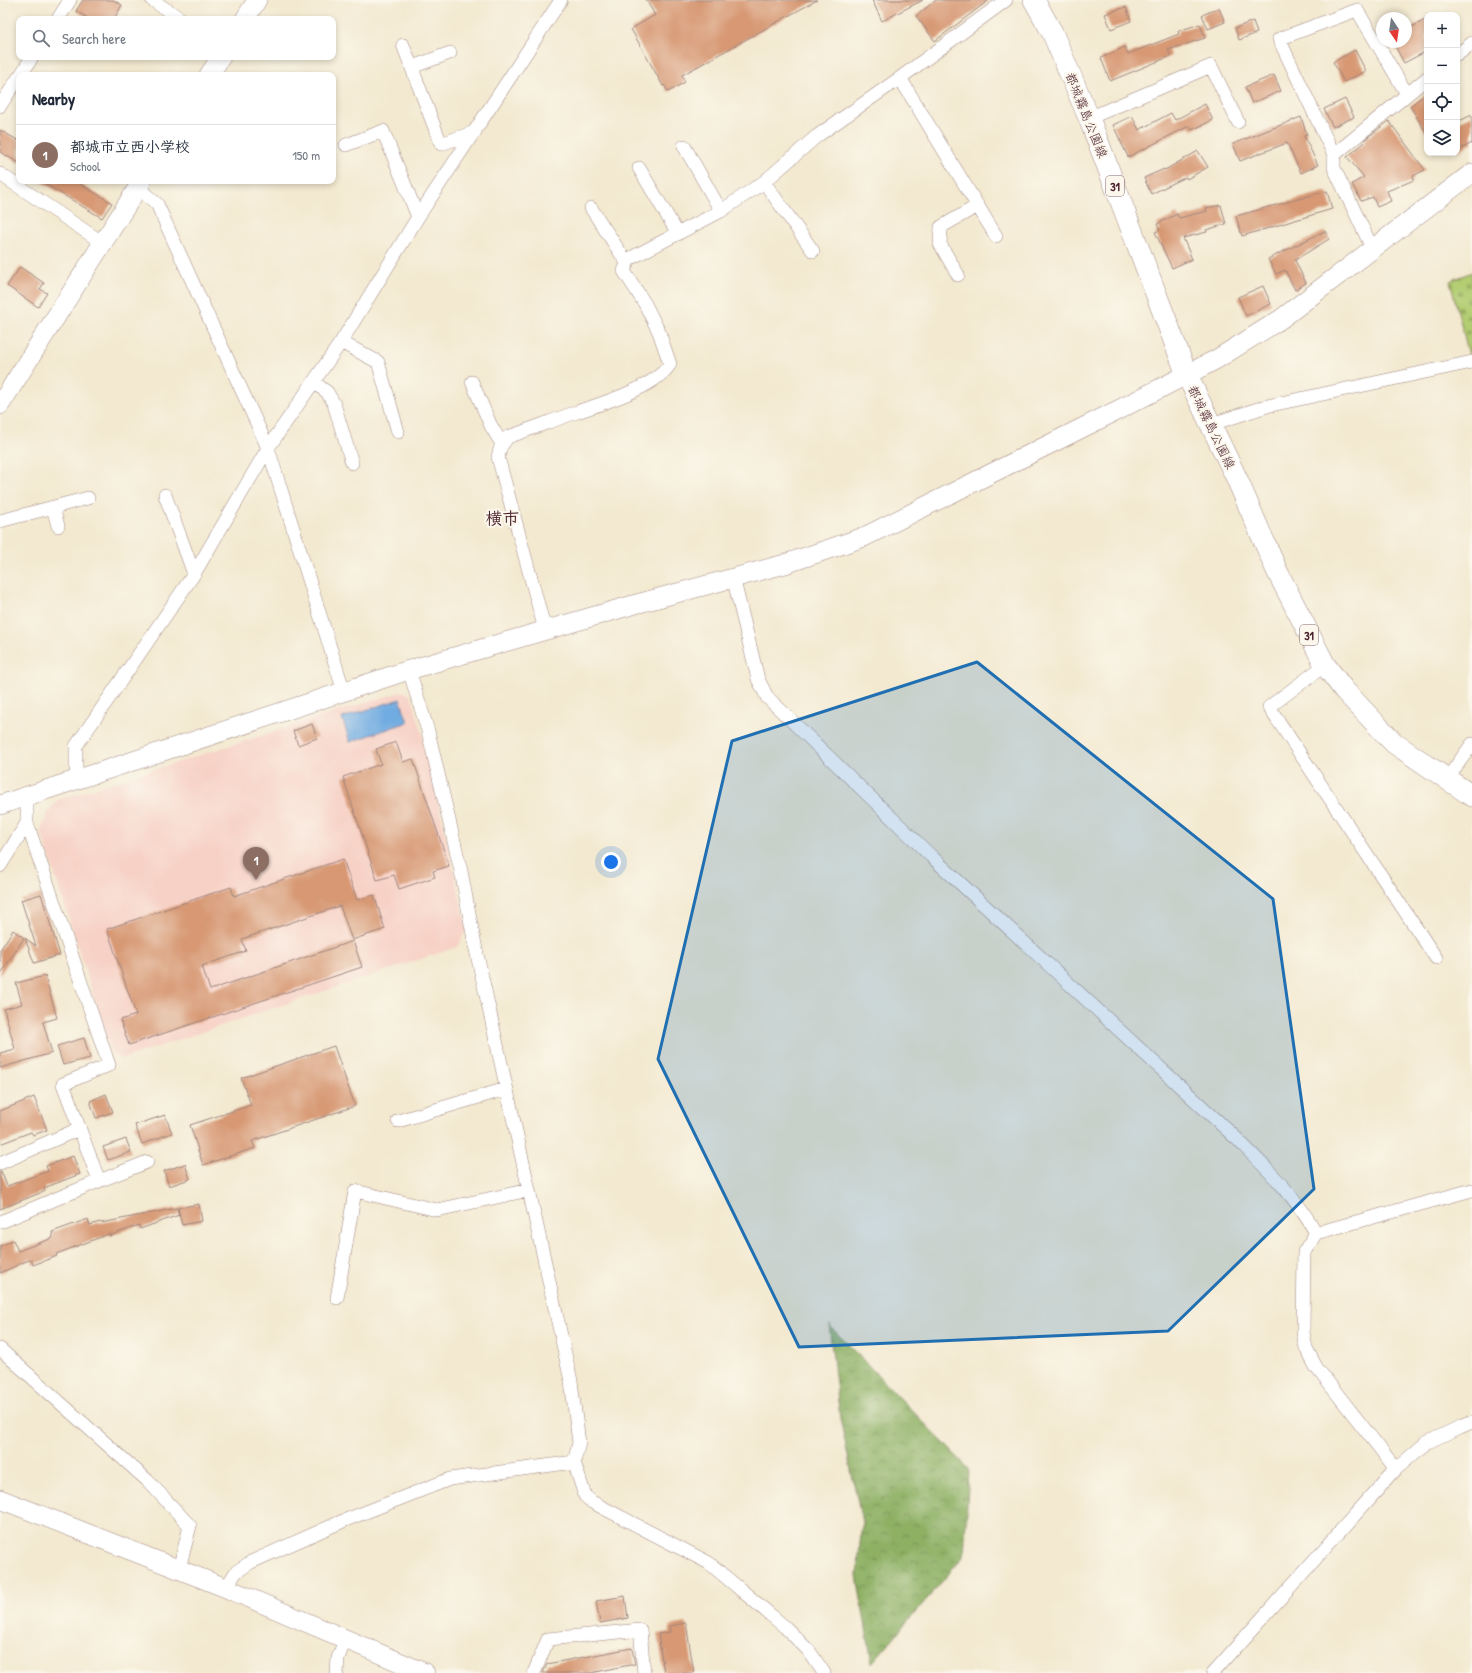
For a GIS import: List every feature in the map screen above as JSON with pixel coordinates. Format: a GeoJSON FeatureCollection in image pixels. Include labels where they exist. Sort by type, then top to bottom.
{"type":"FeatureCollection","features":[{"type":"Feature","properties":{"kind":"main road","name":"都城霧島公園線"},"geometry":{"type":"LineString","coordinates":[[1034,0],[1052,32],[1089,118],[1187,375],[1212,424],[1277,571],[1324,665],[1344,690],[1394,743],[1472,796]]}},
{"type":"Feature","properties":{"kind":"street"},"geometry":{"type":"LineString","coordinates":[[60,16],[70,0]]}},
{"type":"Feature","properties":{"kind":"street"},"geometry":{"type":"LineString","coordinates":[[152,0],[176,16]]}},
{"type":"Feature","properties":{"kind":"street"},"geometry":{"type":"LineString","coordinates":[[247,16],[257,0]]}},
{"type":"Feature","properties":{"kind":"street"},"geometry":{"type":"LineString","coordinates":[[78,779],[76,768],[76,746],[194,574],[268,448],[341,342],[418,218],[561,0]]}},
{"type":"Feature","properties":{"kind":"street"},"geometry":{"type":"LineString","coordinates":[[545,630],[498,457],[502,444],[508,437],[627,394],[658,377],[670,364],[659,332],[645,304],[624,271],[629,259],[721,211],[764,182],[817,136],[900,78],[1006,0]]}},
{"type":"Feature","properties":{"kind":"street"},"geometry":{"type":"LineString","coordinates":[[1373,250],[1334,168],[1334,155],[1280,39],[1357,10],[1407,94]]}},
{"type":"Feature","properties":{"kind":"street"},"geometry":{"type":"LineString","coordinates":[[1460,52],[1472,43]]}},
{"type":"Feature","properties":{"kind":"street"},"geometry":{"type":"LineString","coordinates":[[403,45],[441,144],[474,132]]}},
{"type":"Feature","properties":{"kind":"street"},"geometry":{"type":"LineString","coordinates":[[412,68],[450,53]]}},
{"type":"Feature","properties":{"kind":"street"},"geometry":{"type":"LineString","coordinates":[[23,72],[30,60]]}},
{"type":"Feature","properties":{"kind":"street"},"geometry":{"type":"LineString","coordinates":[[211,72],[219,60]]}},
{"type":"Feature","properties":{"kind":"street"},"geometry":{"type":"LineString","coordinates":[[1089,118],[1212,66],[1238,122]]}},
{"type":"Feature","properties":{"kind":"street"},"geometry":{"type":"LineString","coordinates":[[900,78],[996,236]]}},
{"type":"Feature","properties":{"kind":"street"},"geometry":{"type":"LineString","coordinates":[[1334,155],[1424,80]]}},
{"type":"Feature","properties":{"kind":"street"},"geometry":{"type":"LineString","coordinates":[[0,106],[16,82]]}},
{"type":"Feature","properties":{"kind":"street"},"geometry":{"type":"LineString","coordinates":[[346,145],[383,132],[418,218]]}},
{"type":"Feature","properties":{"kind":"street"},"geometry":{"type":"LineString","coordinates":[[684,146],[721,211]]}},
{"type":"Feature","properties":{"kind":"street"},"geometry":{"type":"LineString","coordinates":[[639,168],[678,234]]}},
{"type":"Feature","properties":{"kind":"street"},"geometry":{"type":"LineString","coordinates":[[0,805],[410,670],[545,630],[733,577],[785,564],[864,537],[1217,359],[1281,319],[1472,173]]}},
{"type":"Feature","properties":{"kind":"street"},"geometry":{"type":"LineString","coordinates":[[0,174],[103,243]]}},
{"type":"Feature","properties":{"kind":"street"},"geometry":{"type":"LineString","coordinates":[[764,182],[813,251]]}},
{"type":"Feature","properties":{"kind":"street"},"geometry":{"type":"LineString","coordinates":[[0,405],[140,185],[157,204],[268,448],[344,692]]}},
{"type":"Feature","properties":{"kind":"street"},"geometry":{"type":"LineString","coordinates":[[958,275],[940,244],[941,227],[977,206]]}},
{"type":"Feature","properties":{"kind":"street"},"geometry":{"type":"LineString","coordinates":[[591,208],[627,263]]}},
{"type":"Feature","properties":{"kind":"street"},"geometry":{"type":"LineString","coordinates":[[341,342],[378,362],[398,432]]}},
{"type":"Feature","properties":{"kind":"street"},"geometry":{"type":"LineString","coordinates":[[1212,424],[1267,406],[1472,362]]}},
{"type":"Feature","properties":{"kind":"street"},"geometry":{"type":"LineString","coordinates":[[313,382],[327,392],[334,404],[352,463]]}},
{"type":"Feature","properties":{"kind":"street"},"geometry":{"type":"LineString","coordinates":[[472,382],[491,426],[502,444]]}},
{"type":"Feature","properties":{"kind":"street"},"geometry":{"type":"LineString","coordinates":[[165,495],[194,574]]}},
{"type":"Feature","properties":{"kind":"street"},"geometry":{"type":"LineString","coordinates":[[0,521],[88,498]]}},
{"type":"Feature","properties":{"kind":"street"},"geometry":{"type":"LineString","coordinates":[[53,507],[58,526]]}},
{"type":"Feature","properties":{"kind":"street"},"geometry":{"type":"LineString","coordinates":[[733,577],[758,679],[767,696],[932,857],[1237,1139],[1284,1186],[1304,1212],[1316,1233]]}},
{"type":"Feature","properties":{"kind":"street"},"geometry":{"type":"LineString","coordinates":[[1324,665],[1269,707],[1436,958]]}},
{"type":"Feature","properties":{"kind":"street"},"geometry":{"type":"LineString","coordinates":[[410,670],[428,731],[459,863],[506,1089],[571,1381],[579,1443],[574,1462],[585,1496],[592,1502],[709,1562],[785,1627],[809,1651],[824,1673]]}},
{"type":"Feature","properties":{"kind":"street"},"geometry":{"type":"LineString","coordinates":[[1447,779],[1472,744]]}},
{"type":"Feature","properties":{"kind":"street"},"geometry":{"type":"LineString","coordinates":[[27,796],[27,823],[109,1065],[62,1084],[99,1181]]}},
{"type":"Feature","properties":{"kind":"street"},"geometry":{"type":"LineString","coordinates":[[0,866],[27,823]]}},
{"type":"Feature","properties":{"kind":"street"},"geometry":{"type":"LineString","coordinates":[[398,1121],[506,1089]]}},
{"type":"Feature","properties":{"kind":"street"},"geometry":{"type":"LineString","coordinates":[[0,1163],[80,1129]]}},
{"type":"Feature","properties":{"kind":"street"},"geometry":{"type":"LineString","coordinates":[[3,1220],[147,1162]]}},
{"type":"Feature","properties":{"kind":"street"},"geometry":{"type":"LineString","coordinates":[[337,1298],[355,1191],[437,1210],[529,1190]]}},
{"type":"Feature","properties":{"kind":"street"},"geometry":{"type":"LineString","coordinates":[[1396,1469],[1316,1367],[1306,1348],[1303,1332],[1304,1252],[1316,1233],[1472,1190]]}},
{"type":"Feature","properties":{"kind":"street"},"geometry":{"type":"LineString","coordinates":[[0,1349],[148,1481],[190,1526],[179,1569]]}},
{"type":"Feature","properties":{"kind":"street"},"geometry":{"type":"LineString","coordinates":[[1212,1673],[1396,1469],[1426,1443],[1472,1422]]}},
{"type":"Feature","properties":{"kind":"street"},"geometry":{"type":"LineString","coordinates":[[226,1588],[236,1572],[251,1562],[343,1521],[450,1479],[574,1462]]}},
{"type":"Feature","properties":{"kind":"street"},"geometry":{"type":"LineString","coordinates":[[0,1499],[226,1588],[425,1673]]}},
{"type":"Feature","properties":{"kind":"street"},"geometry":{"type":"LineString","coordinates":[[534,1673],[548,1639],[640,1630],[644,1673]]}},
{"type":"Feature","properties":{"kind":"street"},"geometry":{"type":"LineString","coordinates":[[337,1673],[338,1658],[345,1640]]}},
{"type":"Feature","properties":{"kind":"highlighted area"},"geometry":{"type":"Polygon","coordinates":[[[977,662],[1273,899],[1314,1189],[1168,1331],[799,1347],[658,1059],[732,741],[977,662]]]}},
{"type":"Feature","properties":{"kind":"shaded area"},"geometry":{"type":"Polygon","coordinates":[[[403,691],[411,696],[420,725],[467,929],[457,947],[121,1059],[112,1054],[41,831],[48,812],[58,800],[403,691]]]}},
{"type":"Feature","properties":{"kind":"green space"},"geometry":{"type":"Polygon","coordinates":[[[1472,272],[1472,358],[1470,359],[1450,281],[1472,272]]]}},
{"type":"Feature","properties":{"kind":"green space"},"geometry":{"type":"Polygon","coordinates":[[[829,1325],[969,1469],[964,1556],[872,1663],[857,1576],[862,1522],[840,1418],[829,1325]]]}},
{"type":"Feature","properties":{"kind":"water"},"geometry":{"type":"Polygon","coordinates":[[[400,699],[408,722],[350,742],[342,718],[400,699]]]}},
{"type":"Feature","properties":{"kind":"building"},"geometry":{"type":"Polygon","coordinates":[[[83,0],[113,0],[122,5],[116,16],[84,16],[76,11],[83,0]]]}},
{"type":"Feature","properties":{"kind":"building"},"geometry":{"type":"Polygon","coordinates":[[[646,0],[817,0],[682,75],[685,82],[668,92],[664,85],[663,86],[631,29],[655,15],[646,0]]]}},
{"type":"Feature","properties":{"kind":"building"},"geometry":{"type":"Polygon","coordinates":[[[872,0],[923,0],[882,21],[872,0]]]}},
{"type":"Feature","properties":{"kind":"building"},"geometry":{"type":"Polygon","coordinates":[[[936,0],[989,0],[935,41],[916,16],[936,0]]]}},
{"type":"Feature","properties":{"kind":"building"},"geometry":{"type":"Polygon","coordinates":[[[1126,7],[1131,21],[1111,29],[1105,14],[1126,7]]]}},
{"type":"Feature","properties":{"kind":"building"},"geometry":{"type":"Polygon","coordinates":[[[1219,8],[1225,22],[1208,29],[1202,15],[1219,8]]]}},
{"type":"Feature","properties":{"kind":"building"},"geometry":{"type":"Polygon","coordinates":[[[1253,21],[1257,33],[1239,40],[1235,28],[1253,21]]]}},
{"type":"Feature","properties":{"kind":"building"},"geometry":{"type":"Polygon","coordinates":[[[1424,21],[1424,53],[1404,63],[1396,48],[1412,48],[1412,27],[1424,21]]]}},
{"type":"Feature","properties":{"kind":"building"},"geometry":{"type":"Polygon","coordinates":[[[1200,24],[1205,38],[1168,50],[1171,56],[1110,81],[1101,58],[1125,47],[1128,54],[1179,34],[1178,31],[1200,24]]]}},
{"type":"Feature","properties":{"kind":"building"},"geometry":{"type":"Polygon","coordinates":[[[1355,50],[1366,71],[1344,82],[1333,62],[1355,50]]]}},
{"type":"Feature","properties":{"kind":"building"},"geometry":{"type":"Polygon","coordinates":[[[1274,75],[1281,91],[1252,103],[1245,87],[1274,75]]]}},
{"type":"Feature","properties":{"kind":"building"},"geometry":{"type":"Polygon","coordinates":[[[1424,95],[1424,129],[1410,106],[1424,95]]]}},
{"type":"Feature","properties":{"kind":"building"},"geometry":{"type":"Polygon","coordinates":[[[1345,99],[1354,117],[1333,127],[1324,109],[1345,99]]]}},
{"type":"Feature","properties":{"kind":"building"},"geometry":{"type":"Polygon","coordinates":[[[1205,104],[1213,120],[1192,130],[1189,126],[1128,157],[1113,125],[1132,116],[1139,130],[1171,113],[1175,120],[1205,104]]]}},
{"type":"Feature","properties":{"kind":"building"},"geometry":{"type":"Polygon","coordinates":[[[1472,115],[1472,143],[1460,149],[1460,121],[1472,115]]]}},
{"type":"Feature","properties":{"kind":"building"},"geometry":{"type":"Polygon","coordinates":[[[1301,117],[1307,135],[1304,136],[1318,165],[1301,173],[1287,143],[1240,161],[1233,144],[1301,117]]]}},
{"type":"Feature","properties":{"kind":"building"},"geometry":{"type":"Polygon","coordinates":[[[1389,121],[1425,170],[1413,176],[1414,180],[1387,191],[1391,201],[1377,207],[1373,197],[1361,201],[1352,184],[1364,177],[1347,157],[1365,142],[1364,140],[1389,121]]]}},
{"type":"Feature","properties":{"kind":"building"},"geometry":{"type":"Polygon","coordinates":[[[0,130],[16,139],[16,161],[0,152],[0,130]]]}},
{"type":"Feature","properties":{"kind":"building"},"geometry":{"type":"Polygon","coordinates":[[[1198,151],[1208,167],[1187,179],[1186,177],[1151,194],[1144,178],[1164,169],[1165,170],[1198,151]]]}},
{"type":"Feature","properties":{"kind":"building"},"geometry":{"type":"Polygon","coordinates":[[[45,184],[80,184],[112,203],[102,218],[45,184]]]}},
{"type":"Feature","properties":{"kind":"building"},"geometry":{"type":"Polygon","coordinates":[[[1327,191],[1332,209],[1242,236],[1236,216],[1327,191]]]}},
{"type":"Feature","properties":{"kind":"building"},"geometry":{"type":"Polygon","coordinates":[[[1221,205],[1226,224],[1206,230],[1207,232],[1183,238],[1192,259],[1172,268],[1155,232],[1160,230],[1157,224],[1177,214],[1179,218],[1207,211],[1206,208],[1221,205]]]}},
{"type":"Feature","properties":{"kind":"building"},"geometry":{"type":"Polygon","coordinates":[[[1325,231],[1329,239],[1295,260],[1306,283],[1295,290],[1285,270],[1276,274],[1268,259],[1325,231]]]}},
{"type":"Feature","properties":{"kind":"building"},"geometry":{"type":"Polygon","coordinates":[[[20,267],[44,283],[40,289],[47,293],[38,307],[7,286],[20,267]]]}},
{"type":"Feature","properties":{"kind":"building"},"geometry":{"type":"Polygon","coordinates":[[[1263,286],[1271,304],[1246,316],[1238,297],[1263,286]]]}},
{"type":"Feature","properties":{"kind":"building"},"geometry":{"type":"Polygon","coordinates":[[[312,724],[317,738],[298,745],[293,731],[312,724]]]}},
{"type":"Feature","properties":{"kind":"building"},"geometry":{"type":"Polygon","coordinates":[[[396,742],[403,762],[413,759],[449,866],[433,871],[435,877],[399,889],[394,875],[377,880],[343,777],[381,764],[376,749],[396,742]]]}},
{"type":"Feature","properties":{"kind":"building"},"geometry":{"type":"Polygon","coordinates":[[[343,859],[357,900],[374,895],[385,929],[352,940],[340,906],[242,939],[246,951],[202,966],[210,990],[353,941],[362,967],[129,1045],[120,1020],[136,1015],[107,929],[231,887],[234,896],[343,859]]]}},
{"type":"Feature","properties":{"kind":"building"},"geometry":{"type":"Polygon","coordinates":[[[41,894],[60,955],[34,963],[25,938],[36,946],[21,900],[41,894]]]}},
{"type":"Feature","properties":{"kind":"building"},"geometry":{"type":"Polygon","coordinates":[[[13,930],[24,938],[0,975],[0,950],[13,930]]]}},
{"type":"Feature","properties":{"kind":"building"},"geometry":{"type":"Polygon","coordinates":[[[45,976],[57,1018],[43,1022],[52,1053],[0,1068],[0,1053],[15,1049],[4,1009],[22,1004],[16,983],[45,976]]]}},
{"type":"Feature","properties":{"kind":"building"},"geometry":{"type":"Polygon","coordinates":[[[84,1038],[90,1058],[63,1065],[57,1046],[84,1038]]]}},
{"type":"Feature","properties":{"kind":"building"},"geometry":{"type":"Polygon","coordinates":[[[334,1046],[355,1106],[252,1141],[255,1148],[203,1165],[190,1125],[251,1105],[241,1078],[334,1046]]]}},
{"type":"Feature","properties":{"kind":"building"},"geometry":{"type":"Polygon","coordinates":[[[106,1094],[113,1112],[96,1118],[90,1101],[106,1094]]]}},
{"type":"Feature","properties":{"kind":"building"},"geometry":{"type":"Polygon","coordinates":[[[34,1097],[47,1130],[33,1135],[31,1132],[0,1144],[0,1111],[34,1097]]]}},
{"type":"Feature","properties":{"kind":"building"},"geometry":{"type":"Polygon","coordinates":[[[165,1115],[172,1133],[142,1144],[135,1125],[165,1115]]]}},
{"type":"Feature","properties":{"kind":"building"},"geometry":{"type":"Polygon","coordinates":[[[126,1139],[131,1152],[108,1160],[103,1147],[126,1139]]]}},
{"type":"Feature","properties":{"kind":"building"},"geometry":{"type":"Polygon","coordinates":[[[73,1156],[80,1174],[44,1188],[45,1191],[0,1209],[0,1171],[7,1186],[48,1171],[46,1166],[73,1156]]]}},
{"type":"Feature","properties":{"kind":"building"},"geometry":{"type":"Polygon","coordinates":[[[185,1164],[190,1179],[169,1186],[164,1171],[185,1164]]]}},
{"type":"Feature","properties":{"kind":"building"},"geometry":{"type":"Polygon","coordinates":[[[199,1204],[202,1221],[182,1225],[178,1208],[199,1204]]]}},
{"type":"Feature","properties":{"kind":"building"},"geometry":{"type":"Polygon","coordinates":[[[177,1208],[179,1215],[140,1229],[139,1225],[110,1236],[109,1234],[56,1254],[57,1256],[33,1265],[31,1259],[0,1273],[0,1246],[13,1240],[18,1251],[53,1238],[52,1232],[88,1219],[90,1225],[177,1208]]]}},
{"type":"Feature","properties":{"kind":"building"},"geometry":{"type":"Polygon","coordinates":[[[625,1596],[628,1618],[600,1623],[596,1601],[625,1596]]]}},
{"type":"Feature","properties":{"kind":"building"},"geometry":{"type":"Polygon","coordinates":[[[686,1623],[694,1673],[664,1673],[658,1634],[670,1632],[669,1626],[686,1623]]]}},
{"type":"Feature","properties":{"kind":"building"},"geometry":{"type":"Polygon","coordinates":[[[632,1648],[635,1664],[591,1673],[543,1673],[547,1664],[632,1648]]]}},
{"type":"Feature","properties":{"kind":"place","name":"都城市立西小学校"},"geometry":{"type":"Point","coordinates":[256,880]}},
{"type":"Feature","properties":{"kind":"district","name":"横市"},"geometry":{"type":"Point","coordinates":[502,517]}}]}
